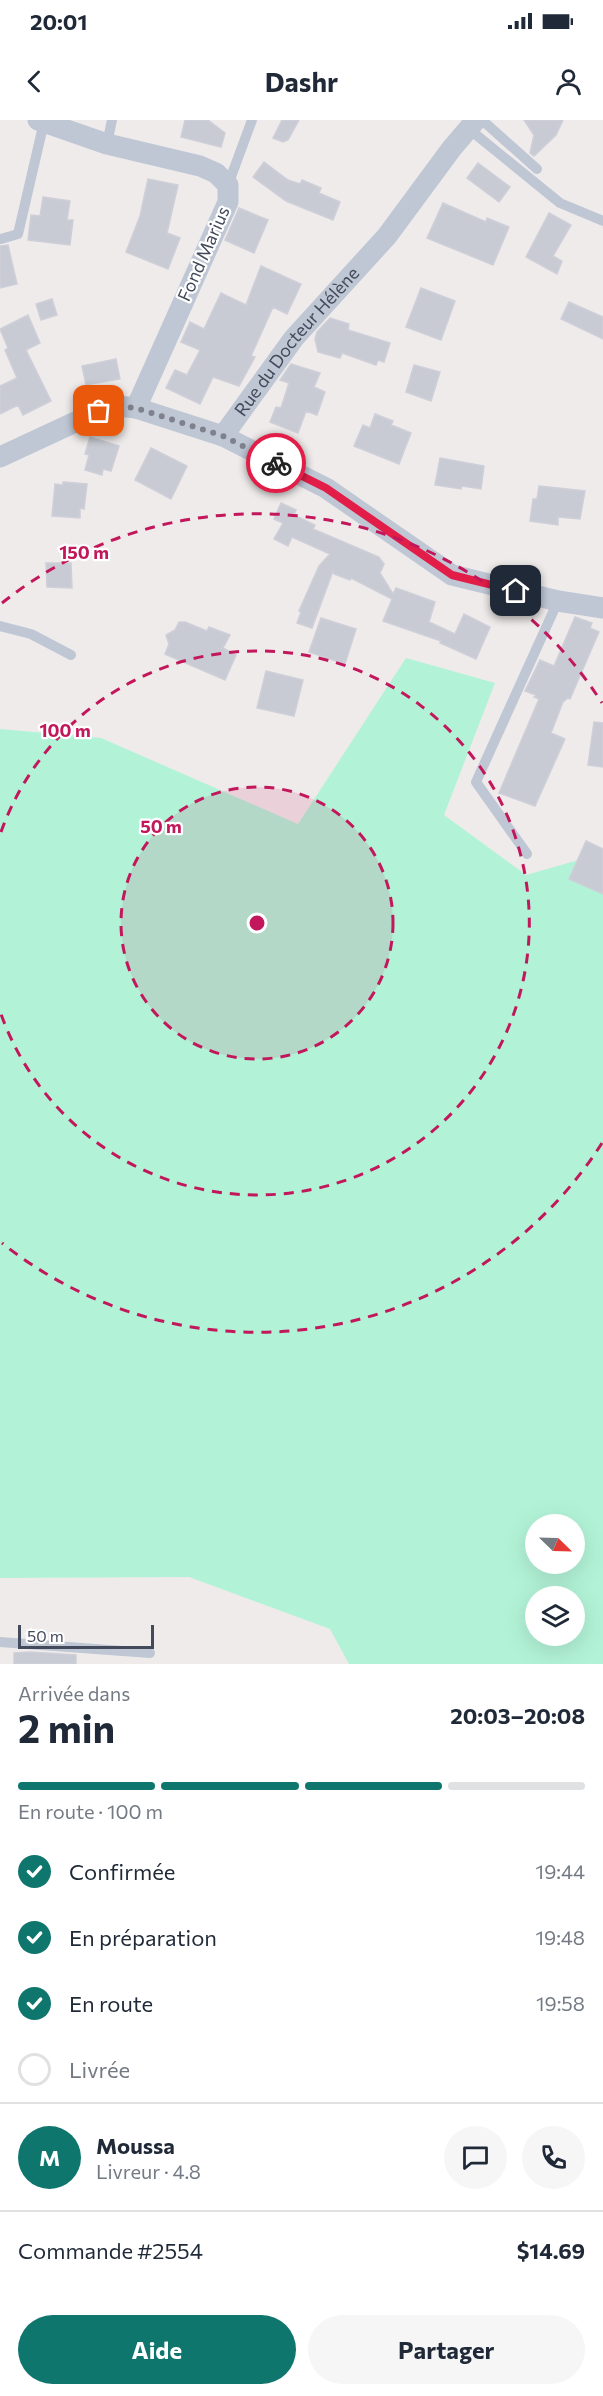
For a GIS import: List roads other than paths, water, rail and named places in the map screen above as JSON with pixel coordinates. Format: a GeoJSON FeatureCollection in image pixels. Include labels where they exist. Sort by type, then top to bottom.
{"type":"FeatureCollection","features":[{"type":"Feature","properties":{"kind":"street","name":"Fond Marius"},"geometry":{"type":"LineString","coordinates":[[41,121],[107,144],[200,166],[216,173],[228,185],[228,202],[136,408]]}},
{"type":"Feature","properties":{"kind":"street","name":"Rue du Docteur Hélène"},"geometry":{"type":"LineString","coordinates":[[1,452],[99,411],[119,406],[136,408],[223,436],[294,338],[387,236],[476,123]]}},
{"type":"Feature","properties":{"kind":"street"},"geometry":{"type":"LineString","coordinates":[[223,436],[326,488],[452,575],[558,601],[603,608]]}},
{"type":"Feature","properties":{"kind":"lane"},"geometry":{"type":"LineString","coordinates":[[107,144],[112,120]]}},
{"type":"Feature","properties":{"kind":"lane"},"geometry":{"type":"LineString","coordinates":[[228,185],[252,120]]}},
{"type":"Feature","properties":{"kind":"lane"},"geometry":{"type":"LineString","coordinates":[[1,239],[18,234],[41,121]]}},
{"type":"Feature","properties":{"kind":"lane"},"geometry":{"type":"LineString","coordinates":[[476,123],[537,169]]}},
{"type":"Feature","properties":{"kind":"lane"},"geometry":{"type":"LineString","coordinates":[[476,123],[560,203],[603,221]]}},
{"type":"Feature","properties":{"kind":"lane"},"geometry":{"type":"LineString","coordinates":[[527,854],[477,782],[558,601]]}},
{"type":"Feature","properties":{"kind":"lane"},"geometry":{"type":"LineString","coordinates":[[0,626],[31,634],[71,655]]}},
{"type":"Feature","properties":{"kind":"lane"},"geometry":{"type":"LineString","coordinates":[[0,1642],[150,1653]]}}]}
